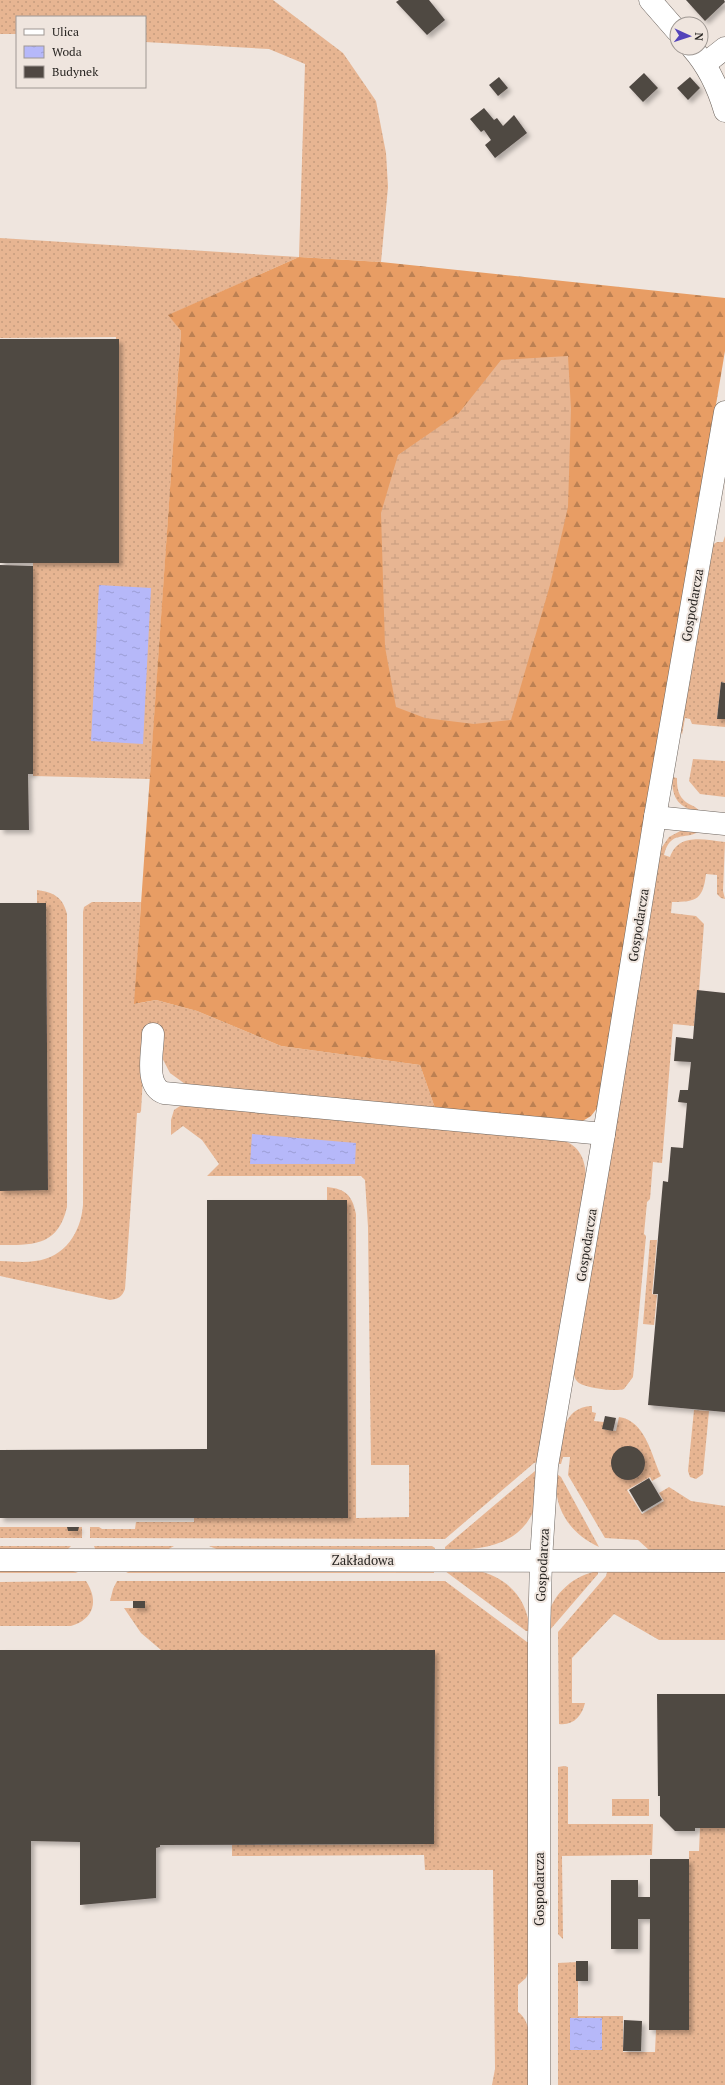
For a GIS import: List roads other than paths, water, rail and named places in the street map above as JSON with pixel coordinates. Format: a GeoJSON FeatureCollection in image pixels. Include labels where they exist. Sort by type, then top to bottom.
{"type":"FeatureCollection","features":[{"type":"Feature","properties":{"kind":"street"},"geometry":{"type":"LineString","coordinates":[[650,0],[669,21]]}},
{"type":"Feature","properties":{"kind":"street"},"geometry":{"type":"LineString","coordinates":[[709,53],[725,48]]}},
{"type":"Feature","properties":{"kind":"street"},"geometry":{"type":"LineString","coordinates":[[699,56],[718,88],[725,111]]}},
{"type":"Feature","properties":{"kind":"street","name":"Gospodarcza"},"geometry":{"type":"LineString","coordinates":[[539,2085],[539,1638],[541,1560],[547,1466],[604,1134],[655,817],[717,503],[725,412]]}},
{"type":"Feature","properties":{"kind":"street"},"geometry":{"type":"LineString","coordinates":[[655,817],[725,824]]}},
{"type":"Feature","properties":{"kind":"street"},"geometry":{"type":"LineString","coordinates":[[153,1034],[152,1081],[157,1090],[164,1094],[604,1134]]}},
{"type":"Feature","properties":{"kind":"street","name":"Zakładowa"},"geometry":{"type":"LineString","coordinates":[[0,1560],[725,1561]]}},
{"type":"Feature","properties":{"kind":"water"},"geometry":{"type":"Polygon","coordinates":[[[99,585],[151,588],[143,744],[91,741],[99,585]]]}},
{"type":"Feature","properties":{"kind":"water"},"geometry":{"type":"Polygon","coordinates":[[[252,1134],[356,1143],[355,1164],[250,1164],[252,1134]]]}},
{"type":"Feature","properties":{"kind":"water"},"geometry":{"type":"Polygon","coordinates":[[[570,2018],[602,2018],[602,2050],[570,2050],[570,2018]]]}}]}
